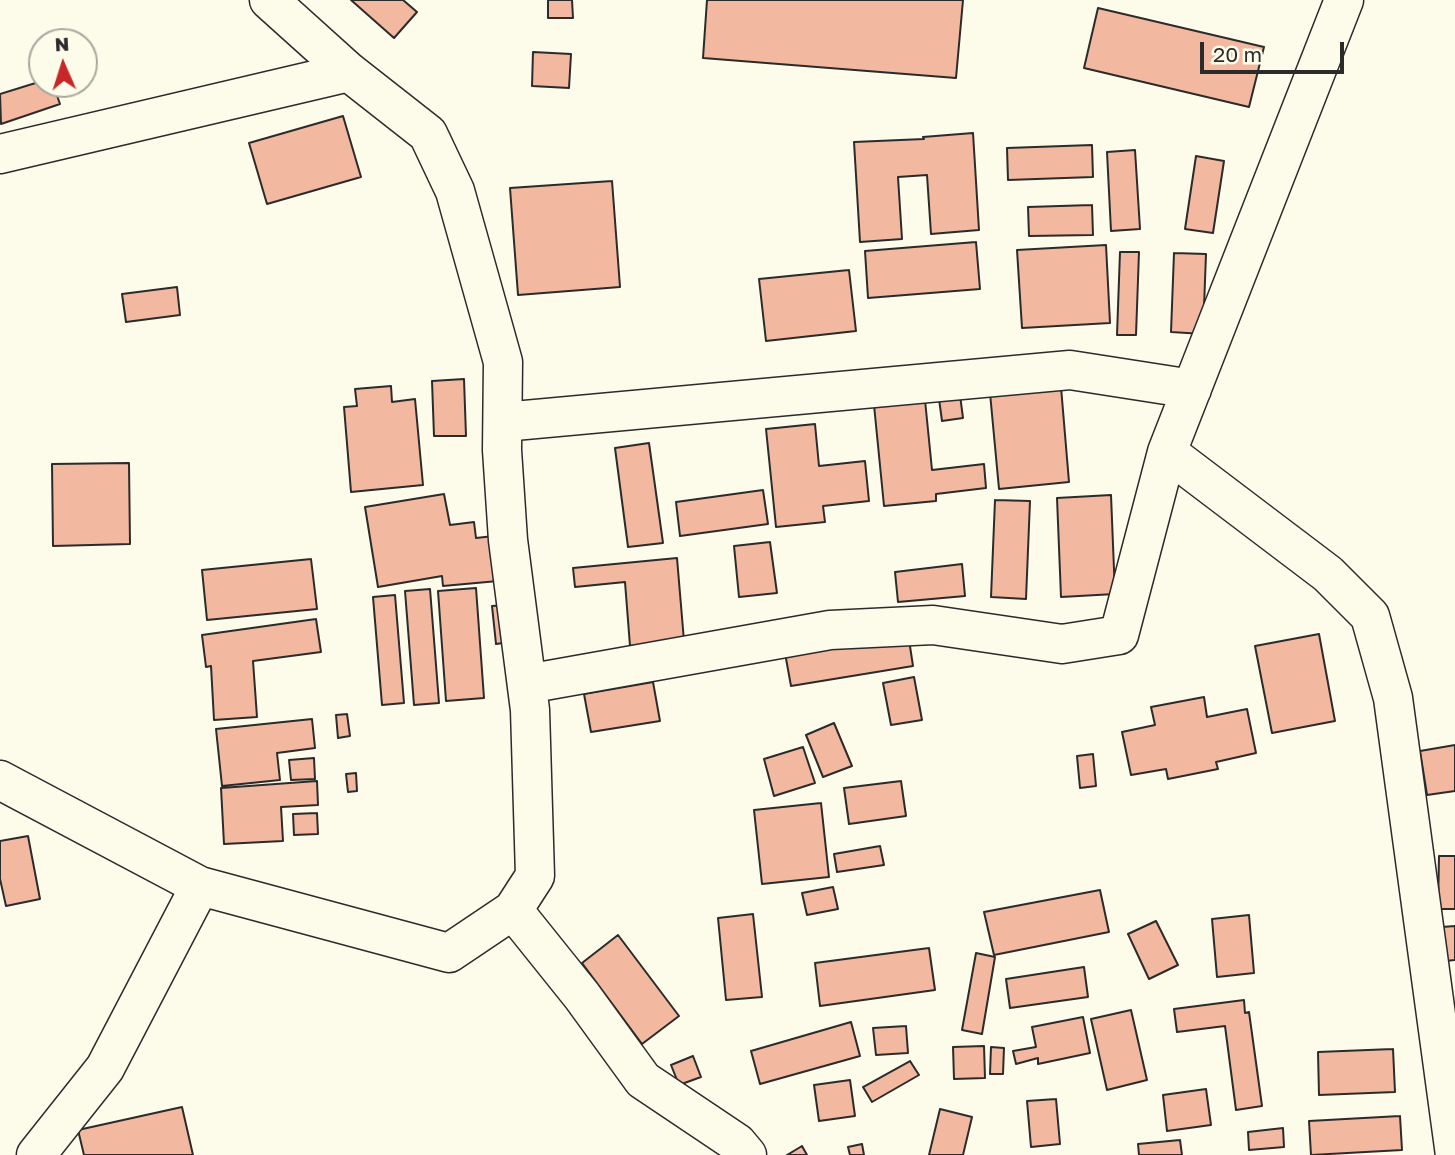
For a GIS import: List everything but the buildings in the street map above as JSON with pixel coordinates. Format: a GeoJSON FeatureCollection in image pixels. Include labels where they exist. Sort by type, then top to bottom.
{"type":"FeatureCollection","features":[{"type":"Feature","properties":{"kind":"street"},"geometry":{"type":"LineString","coordinates":[[0,780],[200,886],[449,953],[513,910],[535,876],[530,709],[508,540],[502,450],[503,362],[455,191],[428,134],[349,72],[269,0]]}},
{"type":"Feature","properties":{"kind":"street"},"geometry":{"type":"LineString","coordinates":[[527,684],[830,630],[933,625],[1062,644],[1119,635],[1167,452],[1344,0]]}},
{"type":"Feature","properties":{"kind":"street"},"geometry":{"type":"LineString","coordinates":[[0,154],[349,72]]}},
{"type":"Feature","properties":{"kind":"street"},"geometry":{"type":"LineString","coordinates":[[503,422],[1070,370],[1192,389]]}},
{"type":"Feature","properties":{"kind":"street"},"geometry":{"type":"LineString","coordinates":[[1167,452],[1328,574],[1370,615],[1393,698],[1455,1155]]}},
{"type":"Feature","properties":{"kind":"street"},"geometry":{"type":"LineString","coordinates":[[36,1155],[105,1068],[200,886]]}},
{"type":"Feature","properties":{"kind":"street"},"geometry":{"type":"LineString","coordinates":[[513,910],[582,996],[643,1080],[737,1143],[747,1155]]}}]}
